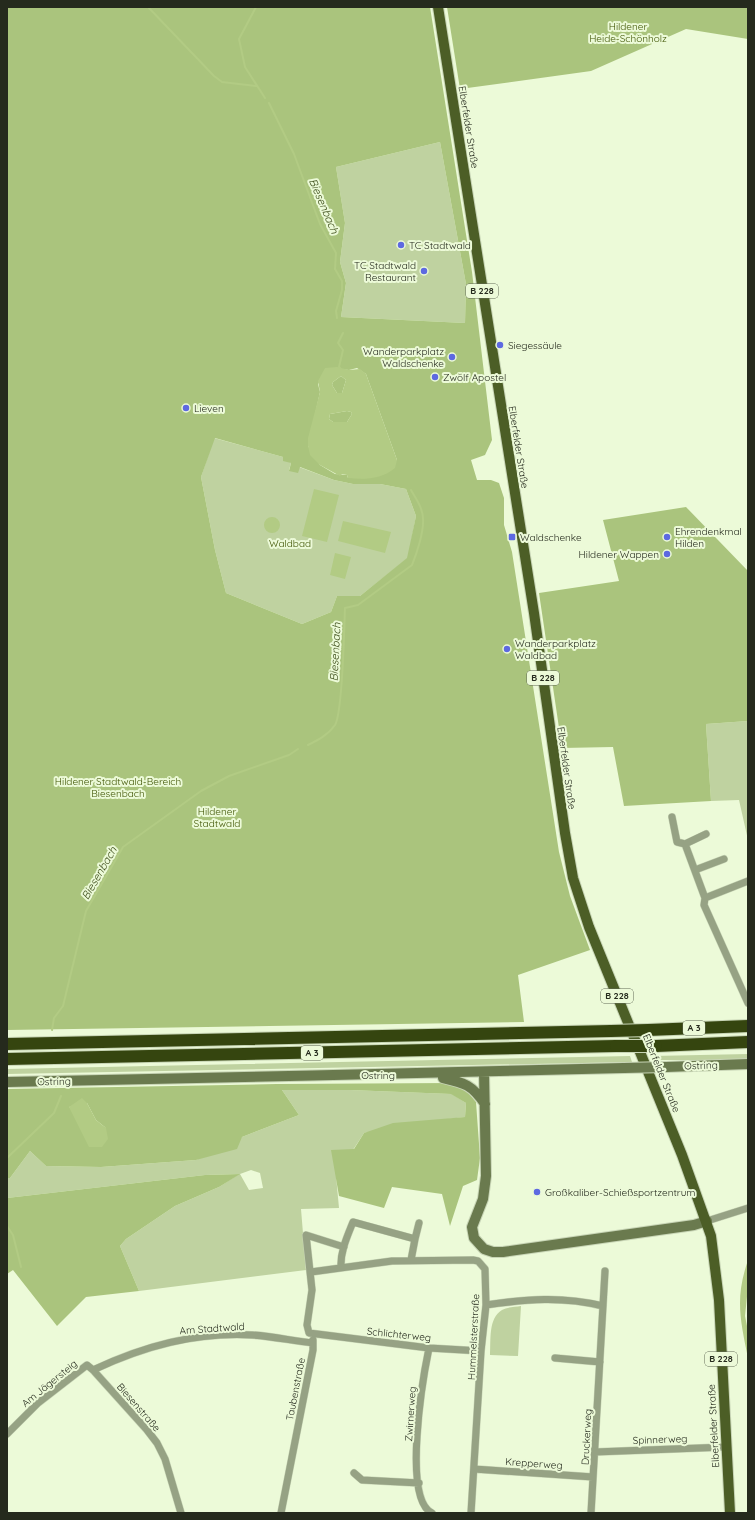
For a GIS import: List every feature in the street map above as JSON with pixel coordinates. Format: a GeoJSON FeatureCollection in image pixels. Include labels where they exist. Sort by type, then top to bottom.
{"type":"FeatureCollection","features":[{"type":"Feature","properties":{"kind":"highway","name":"A 3"},"geometry":{"type":"LineString","coordinates":[[7,1044],[611,1031],[744,1026]]}},
{"type":"Feature","properties":{"kind":"highway","name":"A 3"},"geometry":{"type":"LineString","coordinates":[[7,1059],[656,1046],[744,1042]]}},
{"type":"Feature","properties":{"kind":"main road","name":"Elberfelder Straße"},"geometry":{"type":"LineString","coordinates":[[438,7],[534,613],[565,833],[573,878],[589,927],[682,1154],[706,1221],[716,1272],[730,1513]]}},
{"type":"Feature","properties":{"kind":"main road","name":"Ostring"},"geometry":{"type":"LineString","coordinates":[[7,1082],[298,1075],[427,1074],[747,1064]]}},
{"type":"Feature","properties":{"kind":"main road"},"geometry":{"type":"LineString","coordinates":[[484,1072],[486,1176],[483,1200],[472,1227],[474,1238],[484,1249],[493,1252],[503,1252],[634,1234],[706,1221]]}},
{"type":"Feature","properties":{"kind":"main road"},"geometry":{"type":"LineString","coordinates":[[427,1074],[458,1080],[466,1084],[475,1090],[485,1105]]}},
{"type":"Feature","properties":{"kind":"street"},"geometry":{"type":"LineString","coordinates":[[672,817],[677,842],[685,844],[706,834]]}},
{"type":"Feature","properties":{"kind":"street"},"geometry":{"type":"LineString","coordinates":[[685,844],[705,898],[704,904],[748,1003]]}},
{"type":"Feature","properties":{"kind":"street"},"geometry":{"type":"LineString","coordinates":[[695,870],[724,859]]}},
{"type":"Feature","properties":{"kind":"street"},"geometry":{"type":"LineString","coordinates":[[705,898],[748,881]]}},
{"type":"Feature","properties":{"kind":"street"},"geometry":{"type":"LineString","coordinates":[[706,1221],[748,1208]]}},
{"type":"Feature","properties":{"kind":"street"},"geometry":{"type":"LineString","coordinates":[[341,1268],[344,1247],[353,1222],[415,1239]]}},
{"type":"Feature","properties":{"kind":"street"},"geometry":{"type":"LineString","coordinates":[[411,1260],[419,1223]]}},
{"type":"Feature","properties":{"kind":"street"},"geometry":{"type":"LineString","coordinates":[[311,1272],[306,1235],[344,1247]]}},
{"type":"Feature","properties":{"kind":"street","name":"Hummelsterstraße"},"geometry":{"type":"LineString","coordinates":[[311,1272],[411,1260],[478,1261],[485,1269],[486,1305],[481,1351],[471,1513]]}},
{"type":"Feature","properties":{"kind":"street","name":"Druckerweg"},"geometry":{"type":"LineString","coordinates":[[591,1513],[605,1271]]}},
{"type":"Feature","properties":{"kind":"street","name":"Taubenstraße"},"geometry":{"type":"LineString","coordinates":[[281,1513],[312,1357],[314,1334],[307,1330],[312,1290],[311,1272]]}},
{"type":"Feature","properties":{"kind":"street"},"geometry":{"type":"LineString","coordinates":[[486,1305],[538,1298],[566,1300],[603,1306]]}},
{"type":"Feature","properties":{"kind":"street","name":"Schlichterweg"},"geometry":{"type":"LineString","coordinates":[[314,1334],[429,1348],[481,1351]]}},
{"type":"Feature","properties":{"kind":"street","name":"Am Stadtwald"},"geometry":{"type":"LineString","coordinates":[[93,1370],[145,1348],[174,1340],[198,1337],[253,1335],[313,1344]]}},
{"type":"Feature","properties":{"kind":"street","name":"Zwirnerweg"},"geometry":{"type":"LineString","coordinates":[[429,1348],[418,1414],[419,1483],[420,1497],[424,1507],[432,1513]]}},
{"type":"Feature","properties":{"kind":"street"},"geometry":{"type":"LineString","coordinates":[[555,1358],[600,1362]]}},
{"type":"Feature","properties":{"kind":"street","name":"Biesenstraße"},"geometry":{"type":"LineString","coordinates":[[87,1365],[147,1430],[157,1443],[164,1459],[181,1513]]}},
{"type":"Feature","properties":{"kind":"street","name":"Am Jägersteig"},"geometry":{"type":"LineString","coordinates":[[7,1434],[38,1403],[87,1365]]}},
{"type":"Feature","properties":{"kind":"street","name":"Spinnerweg"},"geometry":{"type":"LineString","coordinates":[[595,1452],[726,1447]]}},
{"type":"Feature","properties":{"kind":"street","name":"Krepperweg"},"geometry":{"type":"LineString","coordinates":[[474,1469],[593,1477]]}},
{"type":"Feature","properties":{"kind":"street"},"geometry":{"type":"LineString","coordinates":[[354,1473],[362,1480],[419,1483]]}},
{"type":"Feature","properties":{"kind":"green space","name":"Hildener Stadtwald"},"geometry":{"type":"Polygon","coordinates":[[[7,7],[430,7],[472,272],[492,440],[485,455],[471,460],[477,480],[491,480],[499,483],[504,498],[504,525],[512,552],[559,852],[570,896],[590,950],[518,975],[524,1022],[7,1030],[7,7]],[[440,142],[336,167],[345,223],[340,262],[346,283],[341,317],[465,323],[466,284],[440,142]],[[328,368],[318,384],[320,392],[308,446],[320,465],[335,474],[347,475],[348,478],[397,460],[366,374],[357,368],[349,370],[328,368]],[[215,438],[201,477],[215,550],[226,593],[302,624],[331,612],[337,596],[360,596],[407,558],[416,516],[406,489],[380,484],[353,484],[334,480],[300,467],[298,473],[289,471],[291,463],[283,461],[283,457],[215,438]]]}},
{"type":"Feature","properties":{"kind":"green space","name":"Hildener Heide-Schönholz"},"geometry":{"type":"Polygon","coordinates":[[[447,7],[748,7],[748,39],[686,29],[591,71],[460,89],[447,7]]]}},
{"type":"Feature","properties":{"kind":"green space","name":"TC Stadtwald"},"geometry":{"type":"Polygon","coordinates":[[[440,142],[466,284],[465,323],[341,317],[346,283],[340,262],[345,223],[336,167],[440,142]]]}},
{"type":"Feature","properties":{"kind":"green space"},"geometry":{"type":"Polygon","coordinates":[[[341,376],[346,380],[342,393],[337,393],[332,385],[333,382],[341,376]]]}},
{"type":"Feature","properties":{"kind":"green space"},"geometry":{"type":"Polygon","coordinates":[[[347,411],[351,412],[352,414],[347,422],[333,422],[329,419],[330,414],[347,411]]]}},
{"type":"Feature","properties":{"kind":"green space","name":"Waldbad"},"geometry":{"type":"Polygon","coordinates":[[[214,438],[283,457],[291,463],[289,470],[299,467],[334,480],[353,484],[380,484],[406,489],[416,516],[408,558],[360,596],[337,596],[331,612],[302,624],[226,593],[215,550],[201,477],[214,438]]]}},
{"type":"Feature","properties":{"kind":"green space"},"geometry":{"type":"Polygon","coordinates":[[[686,507],[748,571],[748,721],[706,724],[711,801],[624,806],[613,747],[562,748],[539,593],[619,581],[603,520],[686,507]]]}},
{"type":"Feature","properties":{"kind":"green space"},"geometry":{"type":"Polygon","coordinates":[[[748,721],[748,840],[739,800],[711,801],[706,724],[748,721]]]}},
{"type":"Feature","properties":{"kind":"green space"},"geometry":{"type":"Polygon","coordinates":[[[748,1054],[748,1060],[654,1060],[653,1056],[748,1054]]]}},
{"type":"Feature","properties":{"kind":"green space"},"geometry":{"type":"Polygon","coordinates":[[[630,1056],[632,1062],[7,1074],[7,1069],[630,1056]]]}},
{"type":"Feature","properties":{"kind":"green space"},"geometry":{"type":"Polygon","coordinates":[[[452,1083],[466,1090],[476,1102],[480,1158],[477,1180],[463,1186],[450,1226],[442,1194],[392,1187],[384,1208],[339,1196],[331,1150],[354,1149],[364,1133],[393,1123],[465,1117],[466,1103],[451,1094],[350,1090],[282,1090],[299,1115],[242,1137],[237,1149],[196,1160],[101,1167],[46,1166],[30,1151],[10,1178],[7,1178],[7,1089],[277,1084],[452,1083]],[[87,1103],[69,1107],[106,1128],[96,1120],[87,1103]]]}},
{"type":"Feature","properties":{"kind":"green space"},"geometry":{"type":"Polygon","coordinates":[[[282,1090],[350,1090],[452,1094],[466,1103],[465,1117],[431,1121],[364,1133],[336,1176],[339,1208],[301,1209],[306,1270],[139,1291],[120,1246],[126,1239],[175,1206],[219,1187],[239,1174],[205,1175],[7,1198],[7,1178],[10,1178],[30,1151],[46,1166],[101,1167],[196,1160],[242,1137],[299,1115],[282,1090]],[[251,1170],[240,1174],[249,1190],[263,1188],[260,1173],[251,1170]]]}},
{"type":"Feature","properties":{"kind":"green space"},"geometry":{"type":"Polygon","coordinates":[[[240,1174],[219,1187],[175,1206],[126,1239],[120,1246],[139,1291],[86,1297],[57,1326],[13,1270],[7,1274],[7,1198],[205,1175],[240,1174]]]}},
{"type":"Feature","properties":{"kind":"green space"},"geometry":{"type":"Polygon","coordinates":[[[521,1306],[518,1356],[490,1355],[491,1330],[494,1318],[504,1309],[521,1306]]]}},
{"type":"Feature","properties":{"kind":"shaded area"},"geometry":{"type":"Polygon","coordinates":[[[337,367],[349,370],[360,369],[366,374],[397,460],[395,468],[390,472],[373,478],[348,478],[347,475],[342,474],[340,476],[320,465],[310,455],[308,438],[320,392],[318,381],[325,368],[337,367]],[[341,376],[333,382],[332,385],[337,393],[342,393],[346,380],[341,376]],[[347,411],[330,414],[329,419],[333,422],[347,422],[352,414],[351,412],[347,411]]]}},
{"type":"Feature","properties":{"kind":"shaded area"},"geometry":{"type":"Polygon","coordinates":[[[314,489],[339,495],[327,542],[302,536],[314,489]]]}},
{"type":"Feature","properties":{"kind":"shaded area"},"geometry":{"type":"Polygon","coordinates":[[[269,517],[275,517],[280,522],[278,531],[275,533],[269,533],[264,528],[264,522],[269,517]]]}},
{"type":"Feature","properties":{"kind":"shaded area"},"geometry":{"type":"Polygon","coordinates":[[[343,521],[391,532],[385,553],[338,541],[343,521]]]}},
{"type":"Feature","properties":{"kind":"shaded area"},"geometry":{"type":"Polygon","coordinates":[[[335,553],[351,557],[345,579],[330,575],[335,553]]]}},
{"type":"Feature","properties":{"kind":"shaded area"},"geometry":{"type":"Polygon","coordinates":[[[82,1098],[87,1103],[96,1120],[106,1128],[108,1139],[102,1147],[89,1147],[69,1107],[82,1098]]]}},
{"type":"Feature","properties":{"kind":"shaded area"},"geometry":{"type":"Polygon","coordinates":[[[748,1260],[748,1287],[745,1316],[748,1331],[748,1358],[741,1320],[740,1297],[741,1286],[748,1260]]]}},
{"type":"Feature","properties":{"kind":"waterway"},"geometry":{"type":"LineString","coordinates":[[148,7],[214,76],[222,82],[256,86]]}},
{"type":"Feature","properties":{"kind":"waterway","name":"Biesenbach"},"geometry":{"type":"LineString","coordinates":[[256,7],[239,39],[245,67],[265,98]]}},
{"type":"Feature","properties":{"kind":"waterway","name":"Biesenbach"},"geometry":{"type":"LineString","coordinates":[[269,103],[294,154],[320,224],[336,253],[335,269],[342,281],[342,290],[336,311],[337,318]]}},
{"type":"Feature","properties":{"kind":"waterway","name":"Biesenbach"},"geometry":{"type":"LineString","coordinates":[[340,368],[343,350],[338,343],[343,333]]}},
{"type":"Feature","properties":{"kind":"waterway","name":"Biesenbach"},"geometry":{"type":"LineString","coordinates":[[308,745],[329,732],[335,725],[338,717],[344,651],[345,608],[358,605],[412,565],[421,536],[423,515],[421,507],[411,490]]}},
{"type":"Feature","properties":{"kind":"waterway","name":"Biesenbach"},"geometry":{"type":"LineString","coordinates":[[52,1030],[54,1018],[63,1006],[86,911],[123,847],[201,791],[229,776],[289,755],[298,749]]}},
{"type":"Feature","properties":{"kind":"waterway","name":"Biesenbach"},"geometry":{"type":"LineString","coordinates":[[7,1158],[54,1113],[61,1096]]}},
{"type":"Feature","properties":{"kind":"waterway","name":"Biesenbach"},"geometry":{"type":"LineString","coordinates":[[7,1226],[13,1235],[21,1267]]}},
{"type":"Feature","properties":{"kind":"place","name":"TC Stadtwald"},"geometry":{"type":"Point","coordinates":[401,245]}},
{"type":"Feature","properties":{"kind":"place","name":"TC Stadtwald Restaurant"},"geometry":{"type":"Point","coordinates":[424,271]}},
{"type":"Feature","properties":{"kind":"place","name":"Siegessäule"},"geometry":{"type":"Point","coordinates":[500,345]}},
{"type":"Feature","properties":{"kind":"place","name":"Wanderparkplatz Waldschenke"},"geometry":{"type":"Point","coordinates":[452,357]}},
{"type":"Feature","properties":{"kind":"place","name":"Zwölf Apostel"},"geometry":{"type":"Point","coordinates":[435,377]}},
{"type":"Feature","properties":{"kind":"place","name":"Lieven"},"geometry":{"type":"Point","coordinates":[186,408]}},
{"type":"Feature","properties":{"kind":"place","name":"Waldschenke"},"geometry":{"type":"Point","coordinates":[512,537]}},
{"type":"Feature","properties":{"kind":"place","name":"Ehrendenkmal Hilden"},"geometry":{"type":"Point","coordinates":[667,537]}},
{"type":"Feature","properties":{"kind":"place","name":"Hildener Wappen"},"geometry":{"type":"Point","coordinates":[667,554]}},
{"type":"Feature","properties":{"kind":"place","name":"Wanderparkplatz Waldbad"},"geometry":{"type":"Point","coordinates":[507,649]}},
{"type":"Feature","properties":{"kind":"place","name":"Großkaliber-Schießsportzentrum"},"geometry":{"type":"Point","coordinates":[537,1192]}},
{"type":"Feature","properties":{"kind":"park label","name":"Hildener Stadtwald-Bereich Biesenbach"},"geometry":{"type":"Point","coordinates":[118,786]}}]}
